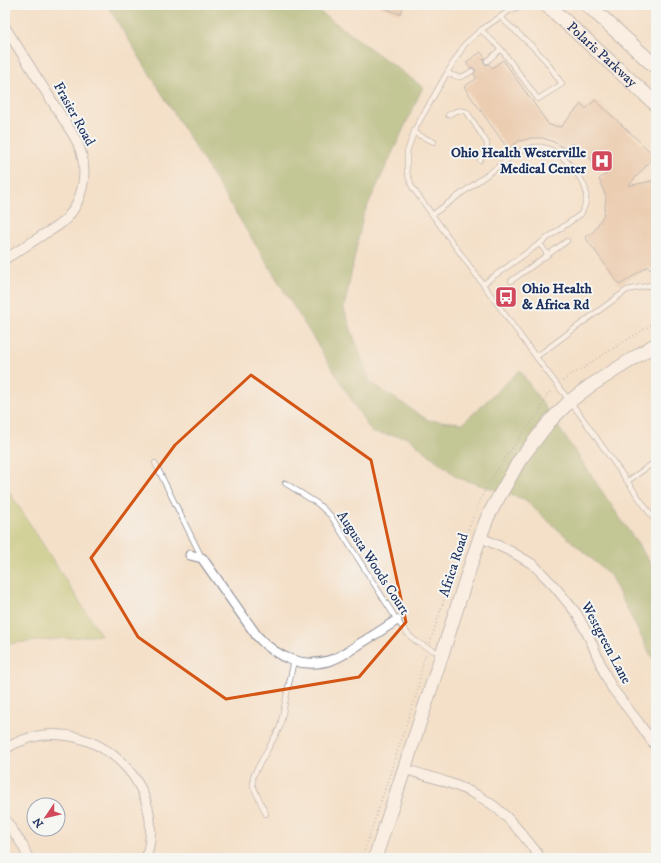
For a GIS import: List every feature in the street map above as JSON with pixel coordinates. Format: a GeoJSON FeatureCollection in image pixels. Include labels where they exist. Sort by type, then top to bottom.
{"type":"FeatureCollection","features":[{"type":"Feature","properties":{"kind":"main road","name":"Polaris Parkway"},"geometry":{"type":"LineString","coordinates":[[548,5],[656,104]]}},
{"type":"Feature","properties":{"kind":"main road","name":"Polaris Parkway"},"geometry":{"type":"LineString","coordinates":[[588,5],[656,67]]}},
{"type":"Feature","properties":{"kind":"street","name":"Frasier Road"},"geometry":{"type":"LineString","coordinates":[[5,27],[75,138],[82,154],[84,176],[79,199],[66,219],[58,226],[5,259]]}},
{"type":"Feature","properties":{"kind":"street","name":"Africa Road"},"geometry":{"type":"LineString","coordinates":[[375,858],[488,516],[519,461],[549,422],[570,401],[590,386],[656,344]]}},
{"type":"Feature","properties":{"kind":"street","name":"Westgreen Lane"},"geometry":{"type":"LineString","coordinates":[[480,537],[512,552],[534,565],[578,614],[612,688],[656,748]]}},
{"type":"Feature","properties":{"kind":"street"},"geometry":{"type":"LineString","coordinates":[[190,556],[202,558],[257,636],[274,652],[284,657],[307,663],[333,659],[344,654],[397,620]]}},
{"type":"Feature","properties":{"kind":"street"},"geometry":{"type":"LineString","coordinates":[[5,749],[19,741],[33,737],[55,735],[81,738],[114,755],[122,762],[136,780],[148,809],[150,836],[146,858]]}},
{"type":"Feature","properties":{"kind":"street"},"geometry":{"type":"LineString","coordinates":[[404,769],[453,784],[483,798],[506,817],[538,854]]}},
{"type":"Feature","properties":{"kind":"street"},"geometry":{"type":"LineString","coordinates":[[5,819],[23,846],[28,858]]}},
{"type":"Feature","properties":{"kind":"lane"},"geometry":{"type":"LineString","coordinates":[[509,11],[512,5]]}},
{"type":"Feature","properties":{"kind":"lane"},"geometry":{"type":"LineString","coordinates":[[523,5],[500,17],[481,30],[465,44],[446,73],[414,133],[407,152],[407,172],[412,187],[536,357],[570,401],[656,522]]}},
{"type":"Feature","properties":{"kind":"lane"},"geometry":{"type":"LineString","coordinates":[[481,30],[501,49],[538,99],[562,84],[546,61],[500,17]]}},
{"type":"Feature","properties":{"kind":"lane"},"geometry":{"type":"LineString","coordinates":[[487,61],[501,49]]}},
{"type":"Feature","properties":{"kind":"lane"},"geometry":{"type":"LineString","coordinates":[[446,73],[463,77],[472,71]]}},
{"type":"Feature","properties":{"kind":"lane"},"geometry":{"type":"LineString","coordinates":[[448,114],[462,110],[467,112],[487,143],[487,147],[480,160]]}},
{"type":"Feature","properties":{"kind":"lane"},"geometry":{"type":"LineString","coordinates":[[414,133],[434,142]]}},
{"type":"Feature","properties":{"kind":"lane"},"geometry":{"type":"LineString","coordinates":[[432,214],[518,152],[540,147],[551,150],[563,157],[572,166],[583,183],[586,192],[586,205],[581,214],[483,284]]}},
{"type":"Feature","properties":{"kind":"lane"},"geometry":{"type":"LineString","coordinates":[[511,281],[567,241]]}},
{"type":"Feature","properties":{"kind":"lane"},"geometry":{"type":"LineString","coordinates":[[540,244],[548,255]]}},
{"type":"Feature","properties":{"kind":"lane"},"geometry":{"type":"LineString","coordinates":[[536,357],[627,290],[656,284]]}},
{"type":"Feature","properties":{"kind":"lane"},"geometry":{"type":"LineString","coordinates":[[628,481],[656,461]]}},
{"type":"Feature","properties":{"kind":"lane"},"geometry":{"type":"LineString","coordinates":[[155,463],[202,558]]}},
{"type":"Feature","properties":{"kind":"lane","name":"Augusta Woods Court"},"geometry":{"type":"LineString","coordinates":[[285,483],[318,504],[330,516],[397,620],[412,639],[423,646],[442,654]]}},
{"type":"Feature","properties":{"kind":"lane"},"geometry":{"type":"LineString","coordinates":[[266,814],[253,786],[253,776],[280,727],[294,660]]}},
{"type":"Feature","properties":{"kind":"path"},"geometry":{"type":"LineString","coordinates":[[567,377],[580,371],[593,361],[656,322]]}},
{"type":"Feature","properties":{"kind":"highlighted area"},"geometry":{"type":"Polygon","coordinates":[[[251,375],[371,460],[406,622],[359,677],[226,699],[138,637],[91,558],[175,445],[251,375]]]}},
{"type":"Feature","properties":{"kind":"green space"},"geometry":{"type":"Polygon","coordinates":[[[107,5],[311,5],[423,87],[363,216],[344,309],[370,382],[428,420],[463,423],[520,370],[656,571],[656,662],[652,658],[610,575],[523,499],[458,478],[407,437],[372,433],[107,5]]]}},
{"type":"Feature","properties":{"kind":"green space"},"geometry":{"type":"Polygon","coordinates":[[[5,485],[101,635],[5,644],[5,485]]]}},
{"type":"Feature","properties":{"kind":"building"},"geometry":{"type":"Polygon","coordinates":[[[379,5],[404,5],[400,14],[379,5]]]}},
{"type":"Feature","properties":{"kind":"building"},"geometry":{"type":"Polygon","coordinates":[[[481,52],[485,58],[483,60],[484,63],[486,65],[489,64],[492,68],[503,60],[549,125],[561,127],[581,104],[586,109],[595,100],[655,156],[628,186],[656,180],[656,265],[650,269],[648,266],[620,285],[585,237],[594,231],[604,214],[606,197],[599,179],[607,174],[573,143],[564,148],[543,138],[531,138],[520,140],[508,149],[464,87],[477,78],[474,74],[476,71],[475,69],[472,67],[470,68],[466,62],[481,52]]]}},
{"type":"Feature","properties":{"kind":"place","name":"Ohio Health Westerville Medical Center"},"geometry":{"type":"Point","coordinates":[602,161]}},
{"type":"Feature","properties":{"kind":"place","name":"Ohio Health & Africa Rd"},"geometry":{"type":"Point","coordinates":[506,297]}}]}
